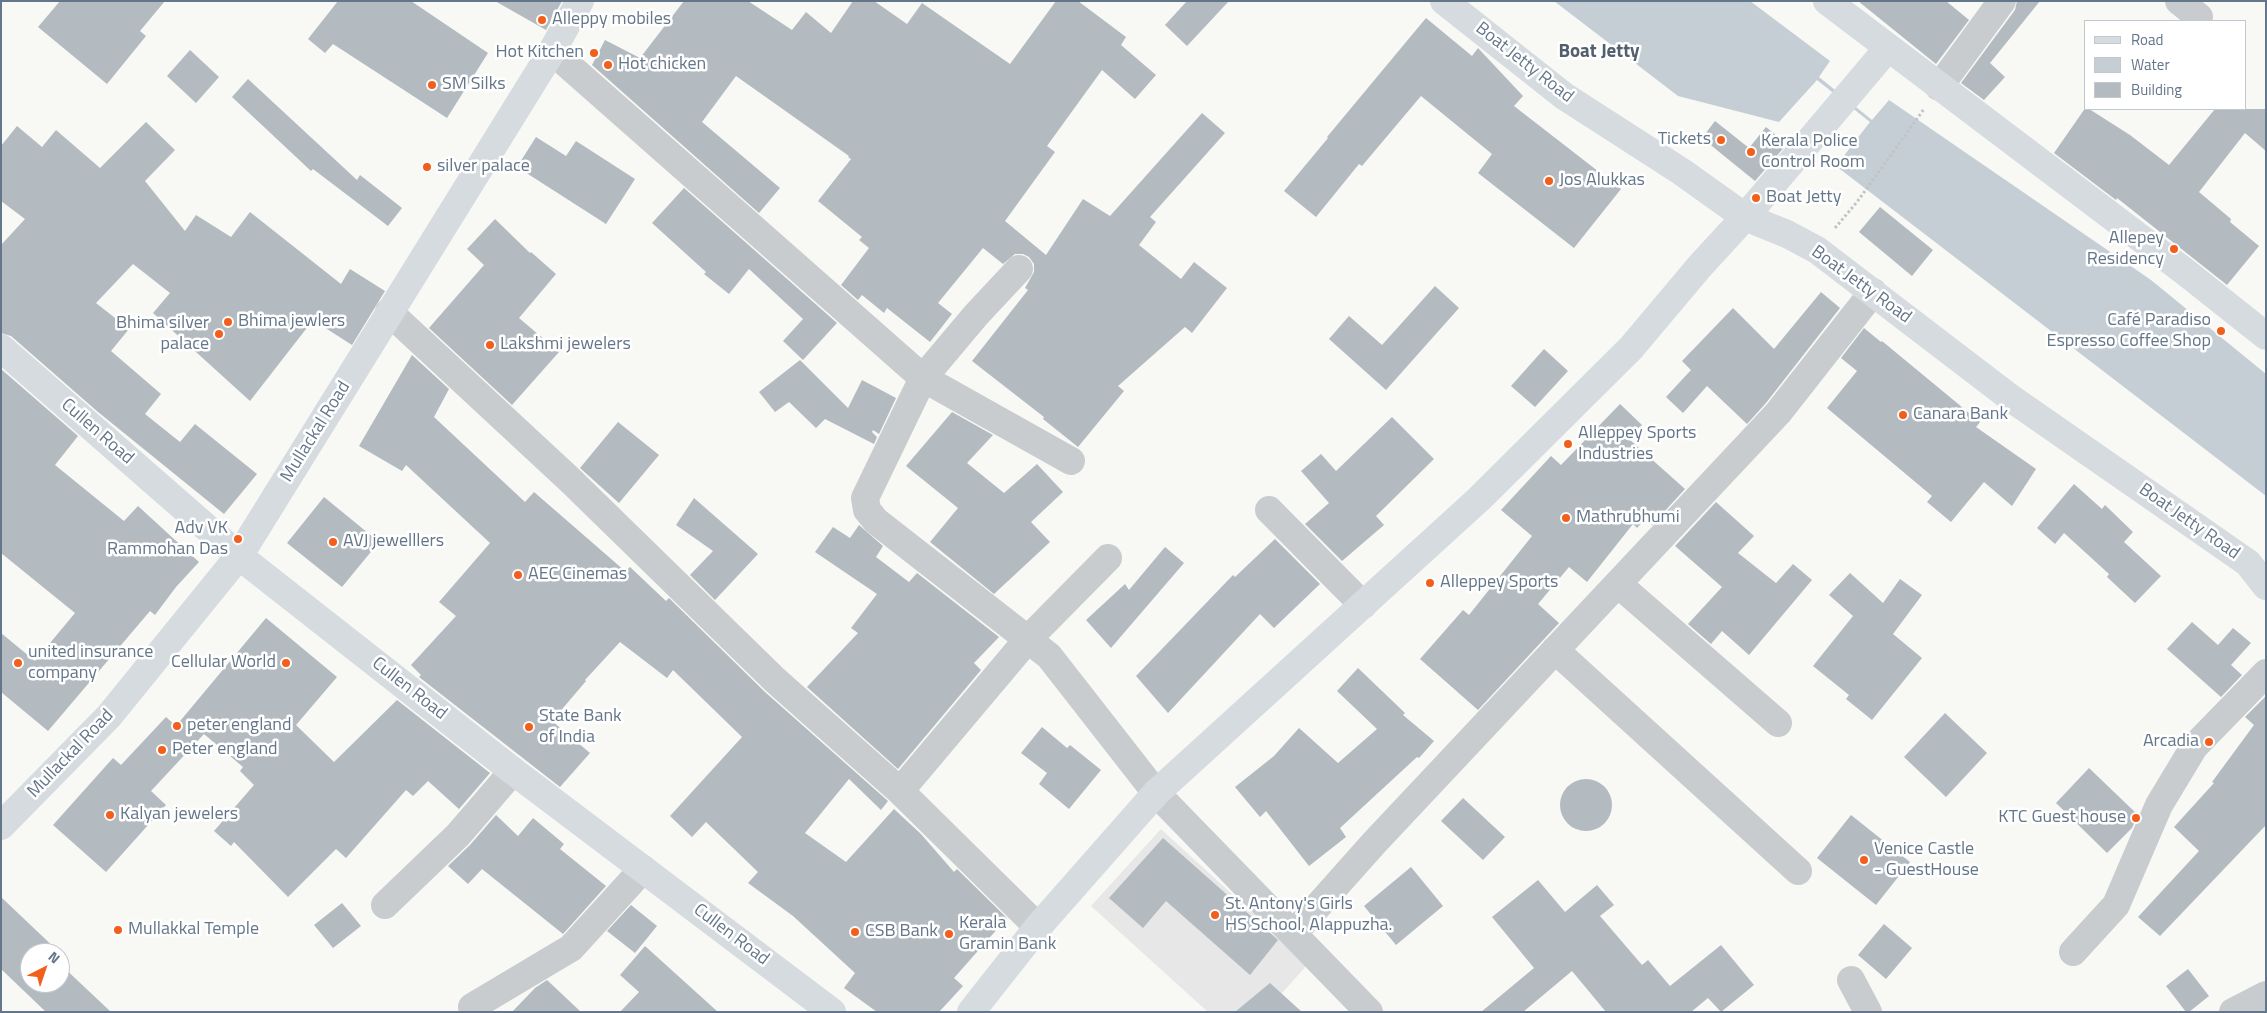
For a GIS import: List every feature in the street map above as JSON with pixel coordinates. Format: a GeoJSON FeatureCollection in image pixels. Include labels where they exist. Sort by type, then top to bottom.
{"type":"FeatureCollection","features":[{"type":"Feature","properties":{"kind":"main road","name":"Mullackal Road"},"geometry":{"type":"LineString","coordinates":[[1,826],[109,716],[239,556],[552,51],[580,1]]}},
{"type":"Feature","properties":{"kind":"main road","name":"Boat Jetty Road"},"geometry":{"type":"LineString","coordinates":[[1444,1],[1564,96],[1682,172],[1745,217],[1788,234],[1817,250],[2012,400],[2248,563],[2266,586]]}},
{"type":"Feature","properties":{"kind":"main road"},"geometry":{"type":"LineString","coordinates":[[1828,1],[2184,271],[2266,336]]}},
{"type":"Feature","properties":{"kind":"main road"},"geometry":{"type":"LineString","coordinates":[[971,1012],[1038,927],[1156,793],[1479,499],[1631,348],[1888,48]]}},
{"type":"Feature","properties":{"kind":"main road","name":"Cullen Road"},"geometry":{"type":"LineString","coordinates":[[1,348],[239,556],[513,771],[832,1012]]}},
{"type":"Feature","properties":{"kind":"street"},"geometry":{"type":"LineString","coordinates":[[1939,87],[2002,1]]}},
{"type":"Feature","properties":{"kind":"street"},"geometry":{"type":"LineString","coordinates":[[552,51],[923,378],[1071,461]]}},
{"type":"Feature","properties":{"kind":"street"},"geometry":{"type":"LineString","coordinates":[[1019,269],[976,315],[923,378],[865,498],[867,510],[876,522],[1049,656],[1156,793],[1369,1012]]}},
{"type":"Feature","properties":{"kind":"street"},"geometry":{"type":"LineString","coordinates":[[1293,934],[1374,843],[1778,413],[1873,292]]}},
{"type":"Feature","properties":{"kind":"street"},"geometry":{"type":"LineString","coordinates":[[389,312],[570,480],[775,680],[900,791],[1038,927]]}},
{"type":"Feature","properties":{"kind":"street"},"geometry":{"type":"LineString","coordinates":[[1269,510],[1363,605]]}},
{"type":"Feature","properties":{"kind":"street"},"geometry":{"type":"LineString","coordinates":[[900,791],[1028,638],[1108,558]]}},
{"type":"Feature","properties":{"kind":"street"},"geometry":{"type":"LineString","coordinates":[[1618,584],[1778,723]]}},
{"type":"Feature","properties":{"kind":"street"},"geometry":{"type":"LineString","coordinates":[[1555,650],[1798,870]]}},
{"type":"Feature","properties":{"kind":"street"},"geometry":{"type":"LineString","coordinates":[[2074,952],[2116,905],[2159,805],[2194,746],[2266,673]]}},
{"type":"Feature","properties":{"kind":"street"},"geometry":{"type":"LineString","coordinates":[[385,905],[458,834],[513,771]]}},
{"type":"Feature","properties":{"kind":"street"},"geometry":{"type":"LineString","coordinates":[[472,1007],[571,948],[643,869]]}},
{"type":"Feature","properties":{"kind":"street"},"geometry":{"type":"LineString","coordinates":[[1851,980],[1868,1012]]}},
{"type":"Feature","properties":{"kind":"street"},"geometry":{"type":"LineString","coordinates":[[2233,1012],[2266,996]]}},
{"type":"Feature","properties":{"kind":"path"},"geometry":{"type":"LineString","coordinates":[[1817,250],[1857,202],[1922,113]]}},
{"type":"Feature","properties":{"kind":"shaded area"},"geometry":{"type":"Polygon","coordinates":[[[1161,829],[1308,964],[1265,1012],[1208,1012],[1091,906],[1161,829]]]}},
{"type":"Feature","properties":{"kind":"water"},"geometry":{"type":"Polygon","coordinates":[[[1554,1],[1750,1],[1830,61],[1819,77],[1872,120],[1889,100],[2151,280],[2266,374],[2266,496],[1836,166],[1870,122],[1817,80],[1779,122],[1678,96],[1554,1]]]}},
{"type":"Feature","properties":{"kind":"building"},"geometry":{"type":"Polygon","coordinates":[[[60,1],[165,1],[140,31],[146,36],[107,84],[38,27],[60,1]]]}},
{"type":"Feature","properties":{"kind":"building","name":"SM Silks"},"geometry":{"type":"Polygon","coordinates":[[[338,1],[411,1],[488,53],[447,118],[333,44],[325,53],[308,39],[338,1]]]}},
{"type":"Feature","properties":{"kind":"building","name":"Alleppy mobiles"},"geometry":{"type":"Polygon","coordinates":[[[495,1],[562,1],[546,30],[495,1]]]}},
{"type":"Feature","properties":{"kind":"building"},"geometry":{"type":"Polygon","coordinates":[[[684,1],[748,1],[792,30],[806,12],[831,33],[853,1],[874,1],[907,24],[922,3],[1010,64],[1056,1],[1078,1],[1126,37],[1121,45],[1156,75],[1135,99],[1102,70],[1047,146],[1055,152],[1005,221],[1046,255],[1083,199],[1110,216],[1202,113],[1225,133],[1150,217],[1156,222],[1139,245],[1181,279],[1194,262],[1227,288],[1192,333],[1185,327],[1118,386],[1124,391],[1078,447],[1043,419],[1044,417],[972,361],[1028,290],[1025,288],[1034,272],[1034,264],[1029,257],[1023,254],[1015,254],[1003,264],[983,248],[938,303],[952,314],[930,342],[887,308],[884,313],[862,295],[858,300],[841,285],[869,248],[859,240],[862,237],[818,201],[851,159],[849,156],[736,76],[702,122],[780,188],[759,213],[592,65],[605,40],[640,58],[684,1]]]}},
{"type":"Feature","properties":{"kind":"building"},"geometry":{"type":"Polygon","coordinates":[[[1187,1],[1229,1],[1187,46],[1165,25],[1187,1]]]}},
{"type":"Feature","properties":{"kind":"building"},"geometry":{"type":"Polygon","coordinates":[[[1858,1],[1946,1],[1969,20],[1936,64],[1858,1]]]}},
{"type":"Feature","properties":{"kind":"building"},"geometry":{"type":"Polygon","coordinates":[[[2017,1],[2040,1],[1990,63],[2005,77],[1984,100],[1961,83],[2015,10],[2017,1]]]}},
{"type":"Feature","properties":{"kind":"building"},"geometry":{"type":"Polygon","coordinates":[[[1426,18],[1472,56],[1478,48],[1523,96],[1514,106],[1621,189],[1574,248],[1478,173],[1492,154],[1421,96],[1362,166],[1359,164],[1316,217],[1284,191],[1426,18]]]}},
{"type":"Feature","properties":{"kind":"building"},"geometry":{"type":"Polygon","coordinates":[[[190,50],[219,77],[196,103],[167,76],[190,50]]]}},
{"type":"Feature","properties":{"kind":"building"},"geometry":{"type":"Polygon","coordinates":[[[248,79],[357,180],[360,175],[402,208],[388,226],[313,169],[311,171],[232,97],[248,79]]]}},
{"type":"Feature","properties":{"kind":"building"},"geometry":{"type":"Polygon","coordinates":[[[2266,109],[2266,151],[2245,133],[2199,192],[2231,219],[2230,222],[2259,246],[2227,285],[2117,198],[2116,200],[2054,153],[2084,110],[2091,110],[2130,135],[2169,165],[2214,110],[2266,109]]]}},
{"type":"Feature","properties":{"kind":"building"},"geometry":{"type":"Polygon","coordinates":[[[1715,121],[1749,148],[1766,127],[1787,144],[1755,181],[1702,138],[1715,121]]]}},
{"type":"Feature","properties":{"kind":"building"},"geometry":{"type":"Polygon","coordinates":[[[146,122],[175,150],[145,181],[185,231],[196,215],[231,237],[250,212],[341,284],[350,269],[385,291],[352,345],[313,320],[250,401],[153,313],[170,293],[133,264],[96,303],[129,329],[111,351],[161,394],[145,414],[180,442],[195,424],[257,474],[224,514],[98,412],[11,336],[1,333],[1,245],[25,219],[1,201],[1,146],[17,126],[42,147],[56,130],[100,168],[146,122]]]}},
{"type":"Feature","properties":{"kind":"building"},"geometry":{"type":"Polygon","coordinates":[[[536,137],[566,156],[576,141],[635,179],[606,224],[517,167],[536,137]]]}},
{"type":"Feature","properties":{"kind":"building"},"geometry":{"type":"Polygon","coordinates":[[[684,188],[837,323],[803,360],[783,341],[803,319],[749,269],[729,294],[704,274],[706,272],[652,223],[684,188]]]}},
{"type":"Feature","properties":{"kind":"building"},"geometry":{"type":"Polygon","coordinates":[[[1880,207],[1933,250],[1912,276],[1859,232],[1880,207]]]}},
{"type":"Feature","properties":{"kind":"building","name":"Lakshmi jewelers"},"geometry":{"type":"Polygon","coordinates":[[[495,219],[530,253],[556,274],[519,318],[559,352],[512,405],[429,328],[484,265],[467,249],[495,219]]]}},
{"type":"Feature","properties":{"kind":"building"},"geometry":{"type":"Polygon","coordinates":[[[1435,286],[1459,308],[1386,390],[1329,339],[1349,316],[1382,345],[1435,286]]]}},
{"type":"Feature","properties":{"kind":"building"},"geometry":{"type":"Polygon","coordinates":[[[1821,292],[1840,308],[1766,403],[1747,424],[1707,386],[1683,413],[1666,397],[1691,370],[1682,361],[1733,308],[1774,349],[1821,292]]]}},
{"type":"Feature","properties":{"kind":"building","name":"Canara Bank"},"geometry":{"type":"Polygon","coordinates":[[[1864,328],[1980,422],[1976,427],[2036,469],[2012,506],[1984,482],[1951,522],[1927,502],[1932,496],[1827,408],[1857,371],[1841,358],[1864,328]]]}},
{"type":"Feature","properties":{"kind":"building"},"geometry":{"type":"Polygon","coordinates":[[[1544,349],[1568,371],[1535,407],[1511,386],[1544,349]]]}},
{"type":"Feature","properties":{"kind":"building"},"geometry":{"type":"Polygon","coordinates":[[[412,355],[449,389],[434,417],[525,502],[534,492],[625,571],[630,567],[666,601],[669,598],[765,692],[888,801],[881,810],[849,779],[805,833],[846,862],[894,809],[921,834],[954,872],[957,869],[1007,918],[954,978],[963,986],[939,1012],[877,1012],[844,988],[855,973],[793,916],[748,883],[758,872],[706,822],[692,837],[670,816],[742,737],[673,670],[667,678],[620,642],[585,680],[552,721],[590,753],[560,787],[419,677],[421,675],[411,665],[456,616],[439,602],[490,543],[406,465],[402,471],[359,446],[412,355]]]}},
{"type":"Feature","properties":{"kind":"building"},"geometry":{"type":"Polygon","coordinates":[[[800,360],[848,408],[862,380],[896,398],[879,434],[873,430],[872,432],[877,437],[874,444],[825,419],[816,428],[789,402],[775,412],[759,392],[800,360]]]}},
{"type":"Feature","properties":{"kind":"building"},"geometry":{"type":"Polygon","coordinates":[[[1,369],[78,436],[55,465],[124,521],[138,506],[199,562],[176,587],[155,615],[150,611],[48,731],[1,692],[1,633],[35,661],[75,613],[1,553],[1,369]]]}},
{"type":"Feature","properties":{"kind":"building"},"geometry":{"type":"Polygon","coordinates":[[[1620,404],[1642,425],[1629,439],[1685,489],[1652,525],[1645,519],[1637,528],[1633,524],[1587,582],[1569,567],[1538,604],[1559,623],[1478,710],[1420,659],[1463,610],[1469,615],[1532,536],[1501,510],[1551,456],[1561,465],[1620,404]]]}},
{"type":"Feature","properties":{"kind":"building"},"geometry":{"type":"Polygon","coordinates":[[[952,412],[993,435],[967,463],[1004,493],[1037,464],[1063,492],[1031,522],[1050,542],[994,594],[930,542],[958,508],[906,466],[952,412]]]}},
{"type":"Feature","properties":{"kind":"building"},"geometry":{"type":"Polygon","coordinates":[[[1392,417],[1434,459],[1376,516],[1384,525],[1342,561],[1305,524],[1329,503],[1301,471],[1321,454],[1336,471],[1392,417]]]}},
{"type":"Feature","properties":{"kind":"building"},"geometry":{"type":"Polygon","coordinates":[[[618,422],[659,455],[619,503],[580,468],[618,422]]]}},
{"type":"Feature","properties":{"kind":"building"},"geometry":{"type":"Polygon","coordinates":[[[2074,484],[2102,509],[2105,505],[2133,532],[2124,542],[2161,576],[2135,603],[2107,577],[2109,574],[2064,533],[2055,544],[2037,528],[2074,484]]]}},
{"type":"Feature","properties":{"kind":"building","name":"AVJ jewelllers"},"geometry":{"type":"Polygon","coordinates":[[[324,497],[379,542],[342,587],[287,543],[324,497]]]}},
{"type":"Feature","properties":{"kind":"building"},"geometry":{"type":"Polygon","coordinates":[[[694,498],[758,554],[715,600],[690,575],[713,551],[676,525],[694,498]]]}},
{"type":"Feature","properties":{"kind":"building"},"geometry":{"type":"Polygon","coordinates":[[[1716,502],[1754,536],[1738,553],[1776,583],[1793,564],[1812,580],[1749,655],[1722,631],[1711,644],[1688,624],[1722,587],[1675,546],[1716,502]]]}},
{"type":"Feature","properties":{"kind":"building"},"geometry":{"type":"Polygon","coordinates":[[[859,525],[883,546],[876,557],[909,582],[917,573],[999,637],[974,663],[981,670],[898,769],[807,687],[858,633],[851,628],[877,594],[815,552],[833,527],[850,538],[859,525]]]}},
{"type":"Feature","properties":{"kind":"building"},"geometry":{"type":"Polygon","coordinates":[[[1275,539],[1320,584],[1274,628],[1260,614],[1168,713],[1136,676],[1233,575],[1235,577],[1275,539]]]}},
{"type":"Feature","properties":{"kind":"building"},"geometry":{"type":"Polygon","coordinates":[[[1165,547],[1184,563],[1111,648],[1086,620],[1125,584],[1129,590],[1165,547]]]}},
{"type":"Feature","properties":{"kind":"building"},"geometry":{"type":"Polygon","coordinates":[[[1850,573],[1883,603],[1900,579],[1922,595],[1893,634],[1922,658],[1872,720],[1846,699],[1849,695],[1813,666],[1853,616],[1829,595],[1850,573]]]}},
{"type":"Feature","properties":{"kind":"building"},"geometry":{"type":"Polygon","coordinates":[[[266,618],[337,677],[296,725],[334,762],[397,700],[490,773],[459,809],[428,781],[413,796],[406,790],[346,858],[336,849],[288,897],[234,842],[231,846],[214,831],[254,785],[240,771],[243,767],[204,734],[151,791],[166,805],[106,872],[53,825],[113,758],[121,765],[166,717],[176,726],[266,618]]]}},
{"type":"Feature","properties":{"kind":"building"},"geometry":{"type":"Polygon","coordinates":[[[2192,622],[2218,645],[2233,628],[2251,643],[2231,665],[2242,675],[2221,697],[2167,649],[2192,622]]]}},
{"type":"Feature","properties":{"kind":"building"},"geometry":{"type":"Polygon","coordinates":[[[1358,668],[1405,713],[1403,715],[1434,741],[1419,758],[1417,757],[1340,828],[1346,837],[1309,866],[1266,811],[1260,817],[1235,787],[1274,756],[1299,728],[1338,763],[1377,729],[1337,691],[1358,668]]]}},
{"type":"Feature","properties":{"kind":"building"},"geometry":{"type":"Polygon","coordinates":[[[2266,696],[2266,825],[2160,936],[2138,917],[2199,851],[2174,827],[2214,783],[2212,782],[2254,725],[2245,717],[2266,696]]]}},
{"type":"Feature","properties":{"kind":"building"},"geometry":{"type":"Polygon","coordinates":[[[1945,713],[1987,753],[1946,797],[1904,757],[1945,713]]]}},
{"type":"Feature","properties":{"kind":"building"},"geometry":{"type":"Polygon","coordinates":[[[1042,727],[1067,748],[1070,745],[1101,770],[1069,809],[1039,784],[1047,773],[1021,753],[1042,727]]]}},
{"type":"Feature","properties":{"kind":"building"},"geometry":{"type":"Polygon","coordinates":[[[2089,768],[2138,815],[2132,828],[2107,853],[2056,803],[2089,768]]]}},
{"type":"Feature","properties":{"kind":"building"},"geometry":{"type":"Polygon","coordinates":[[[1581,779],[1591,779],[1601,783],[1608,790],[1612,805],[1608,820],[1601,827],[1591,831],[1581,831],[1571,827],[1564,820],[1560,810],[1560,800],[1564,790],[1571,783],[1581,779]]]}},
{"type":"Feature","properties":{"kind":"building"},"geometry":{"type":"Polygon","coordinates":[[[1463,798],[1505,837],[1483,860],[1441,821],[1463,798]]]}},
{"type":"Feature","properties":{"kind":"building"},"geometry":{"type":"Polygon","coordinates":[[[496,815],[518,836],[533,818],[564,844],[560,849],[606,886],[563,934],[482,869],[468,884],[448,866],[470,845],[496,815]]]}},
{"type":"Feature","properties":{"kind":"building","name":"Venice Castle - GuestHouse"},"geometry":{"type":"Polygon","coordinates":[[[1851,815],[1910,862],[1876,905],[1817,858],[1851,815]]]}},
{"type":"Feature","properties":{"kind":"building","name":"St. Antony's Girls HS School, Alappuzha."},"geometry":{"type":"Polygon","coordinates":[[[1163,838],[1278,940],[1250,975],[1166,901],[1143,928],[1109,898],[1163,838]]]}},
{"type":"Feature","properties":{"kind":"building"},"geometry":{"type":"Polygon","coordinates":[[[1411,867],[1443,906],[1396,945],[1364,906],[1411,867]]]}},
{"type":"Feature","properties":{"kind":"building"},"geometry":{"type":"Polygon","coordinates":[[[1538,880],[1565,912],[1597,885],[1614,905],[1600,916],[1642,965],[1648,960],[1670,986],[1721,945],[1754,985],[1721,1012],[1708,998],[1691,1012],[1606,1012],[1572,971],[1523,1012],[1481,1012],[1534,968],[1492,917],[1538,880]]]}},
{"type":"Feature","properties":{"kind":"building"},"geometry":{"type":"Polygon","coordinates":[[[1,897],[49,943],[20,943],[20,987],[1,969],[1,897]]]}},
{"type":"Feature","properties":{"kind":"building"},"geometry":{"type":"Polygon","coordinates":[[[342,903],[361,926],[333,948],[314,925],[342,903]]]}},
{"type":"Feature","properties":{"kind":"building"},"geometry":{"type":"Polygon","coordinates":[[[631,905],[657,926],[635,953],[607,931],[631,905]]]}},
{"type":"Feature","properties":{"kind":"building"},"geometry":{"type":"Polygon","coordinates":[[[1884,924],[1912,948],[1886,979],[1858,955],[1884,924]]]}},
{"type":"Feature","properties":{"kind":"building"},"geometry":{"type":"Polygon","coordinates":[[[645,946],[718,1012],[620,1012],[639,992],[620,975],[645,946]]]}},
{"type":"Feature","properties":{"kind":"building"},"geometry":{"type":"Polygon","coordinates":[[[2188,969],[2209,996],[2189,1012],[2186,1012],[2166,986],[2188,969]]]}},
{"type":"Feature","properties":{"kind":"building"},"geometry":{"type":"Polygon","coordinates":[[[70,973],[111,1012],[46,1012],[26,993],[70,993],[70,973]]]}},
{"type":"Feature","properties":{"kind":"building"},"geometry":{"type":"Polygon","coordinates":[[[547,980],[581,1012],[512,1012],[535,988],[547,980]]]}},
{"type":"Feature","properties":{"kind":"building"},"geometry":{"type":"Polygon","coordinates":[[[1270,983],[1302,1012],[1235,1012],[1270,983]]]}},
{"type":"Feature","properties":{"kind":"place","name":"Alleppy mobiles"},"geometry":{"type":"Point","coordinates":[542,20]}},
{"type":"Feature","properties":{"kind":"place","name":"Hot Kitchen"},"geometry":{"type":"Point","coordinates":[594,53]}},
{"type":"Feature","properties":{"kind":"place","name":"Hot chicken"},"geometry":{"type":"Point","coordinates":[608,65]}},
{"type":"Feature","properties":{"kind":"place","name":"SM Silks"},"geometry":{"type":"Point","coordinates":[432,85]}},
{"type":"Feature","properties":{"kind":"place","name":"Tickets"},"geometry":{"type":"Point","coordinates":[1721,140]}},
{"type":"Feature","properties":{"kind":"place","name":"Kerala Police Control Room"},"geometry":{"type":"Point","coordinates":[1751,152]}},
{"type":"Feature","properties":{"kind":"place","name":"silver palace"},"geometry":{"type":"Point","coordinates":[427,167]}},
{"type":"Feature","properties":{"kind":"place","name":"Jos Alukkas"},"geometry":{"type":"Point","coordinates":[1549,181]}},
{"type":"Feature","properties":{"kind":"place","name":"Boat Jetty"},"geometry":{"type":"Point","coordinates":[1756,198]}},
{"type":"Feature","properties":{"kind":"place","name":"Allepey Residency"},"geometry":{"type":"Point","coordinates":[2174,249]}},
{"type":"Feature","properties":{"kind":"place","name":"Bhima jewlers"},"geometry":{"type":"Point","coordinates":[228,322]}},
{"type":"Feature","properties":{"kind":"place","name":"Café Paradiso Espresso Coffee Shop"},"geometry":{"type":"Point","coordinates":[2221,331]}},
{"type":"Feature","properties":{"kind":"place","name":"Bhima silver palace"},"geometry":{"type":"Point","coordinates":[219,334]}},
{"type":"Feature","properties":{"kind":"place","name":"Lakshmi jewelers"},"geometry":{"type":"Point","coordinates":[490,345]}},
{"type":"Feature","properties":{"kind":"place","name":"Canara Bank"},"geometry":{"type":"Point","coordinates":[1903,415]}},
{"type":"Feature","properties":{"kind":"place","name":"Alleppey Sports Industries"},"geometry":{"type":"Point","coordinates":[1568,444]}},
{"type":"Feature","properties":{"kind":"place","name":"Mathrubhumi"},"geometry":{"type":"Point","coordinates":[1566,518]}},
{"type":"Feature","properties":{"kind":"place","name":"Adv VK Rammohan Das"},"geometry":{"type":"Point","coordinates":[238,539]}},
{"type":"Feature","properties":{"kind":"place","name":"AVJ jewelllers"},"geometry":{"type":"Point","coordinates":[333,542]}},
{"type":"Feature","properties":{"kind":"place","name":"AEC Cinemas"},"geometry":{"type":"Point","coordinates":[518,575]}},
{"type":"Feature","properties":{"kind":"place","name":"Alleppey Sports"},"geometry":{"type":"Point","coordinates":[1430,583]}},
{"type":"Feature","properties":{"kind":"place","name":"united insurance company"},"geometry":{"type":"Point","coordinates":[18,663]}},
{"type":"Feature","properties":{"kind":"place","name":"Cellular World"},"geometry":{"type":"Point","coordinates":[286,663]}},
{"type":"Feature","properties":{"kind":"place","name":"peter england"},"geometry":{"type":"Point","coordinates":[177,726]}},
{"type":"Feature","properties":{"kind":"place","name":"State Bank of India"},"geometry":{"type":"Point","coordinates":[529,727]}},
{"type":"Feature","properties":{"kind":"place","name":"Arcadia"},"geometry":{"type":"Point","coordinates":[2209,742]}},
{"type":"Feature","properties":{"kind":"place","name":"Peter england"},"geometry":{"type":"Point","coordinates":[162,750]}},
{"type":"Feature","properties":{"kind":"place","name":"Kalyan jewelers"},"geometry":{"type":"Point","coordinates":[110,815]}},
{"type":"Feature","properties":{"kind":"place","name":"KTC Guest house"},"geometry":{"type":"Point","coordinates":[2136,818]}},
{"type":"Feature","properties":{"kind":"place","name":"Venice Castle - GuestHouse"},"geometry":{"type":"Point","coordinates":[1864,860]}},
{"type":"Feature","properties":{"kind":"place","name":"St. Antony's Girls HS School, Alappuzha."},"geometry":{"type":"Point","coordinates":[1215,915]}},
{"type":"Feature","properties":{"kind":"place","name":"Mullakkal Temple"},"geometry":{"type":"Point","coordinates":[118,930]}},
{"type":"Feature","properties":{"kind":"place","name":"CSB Bank"},"geometry":{"type":"Point","coordinates":[855,932]}},
{"type":"Feature","properties":{"kind":"place","name":"Kerala Gramin Bank"},"geometry":{"type":"Point","coordinates":[949,934]}},
{"type":"Feature","properties":{"kind":"district","name":"Boat Jetty"},"geometry":{"type":"Point","coordinates":[1599,52]}}]}
